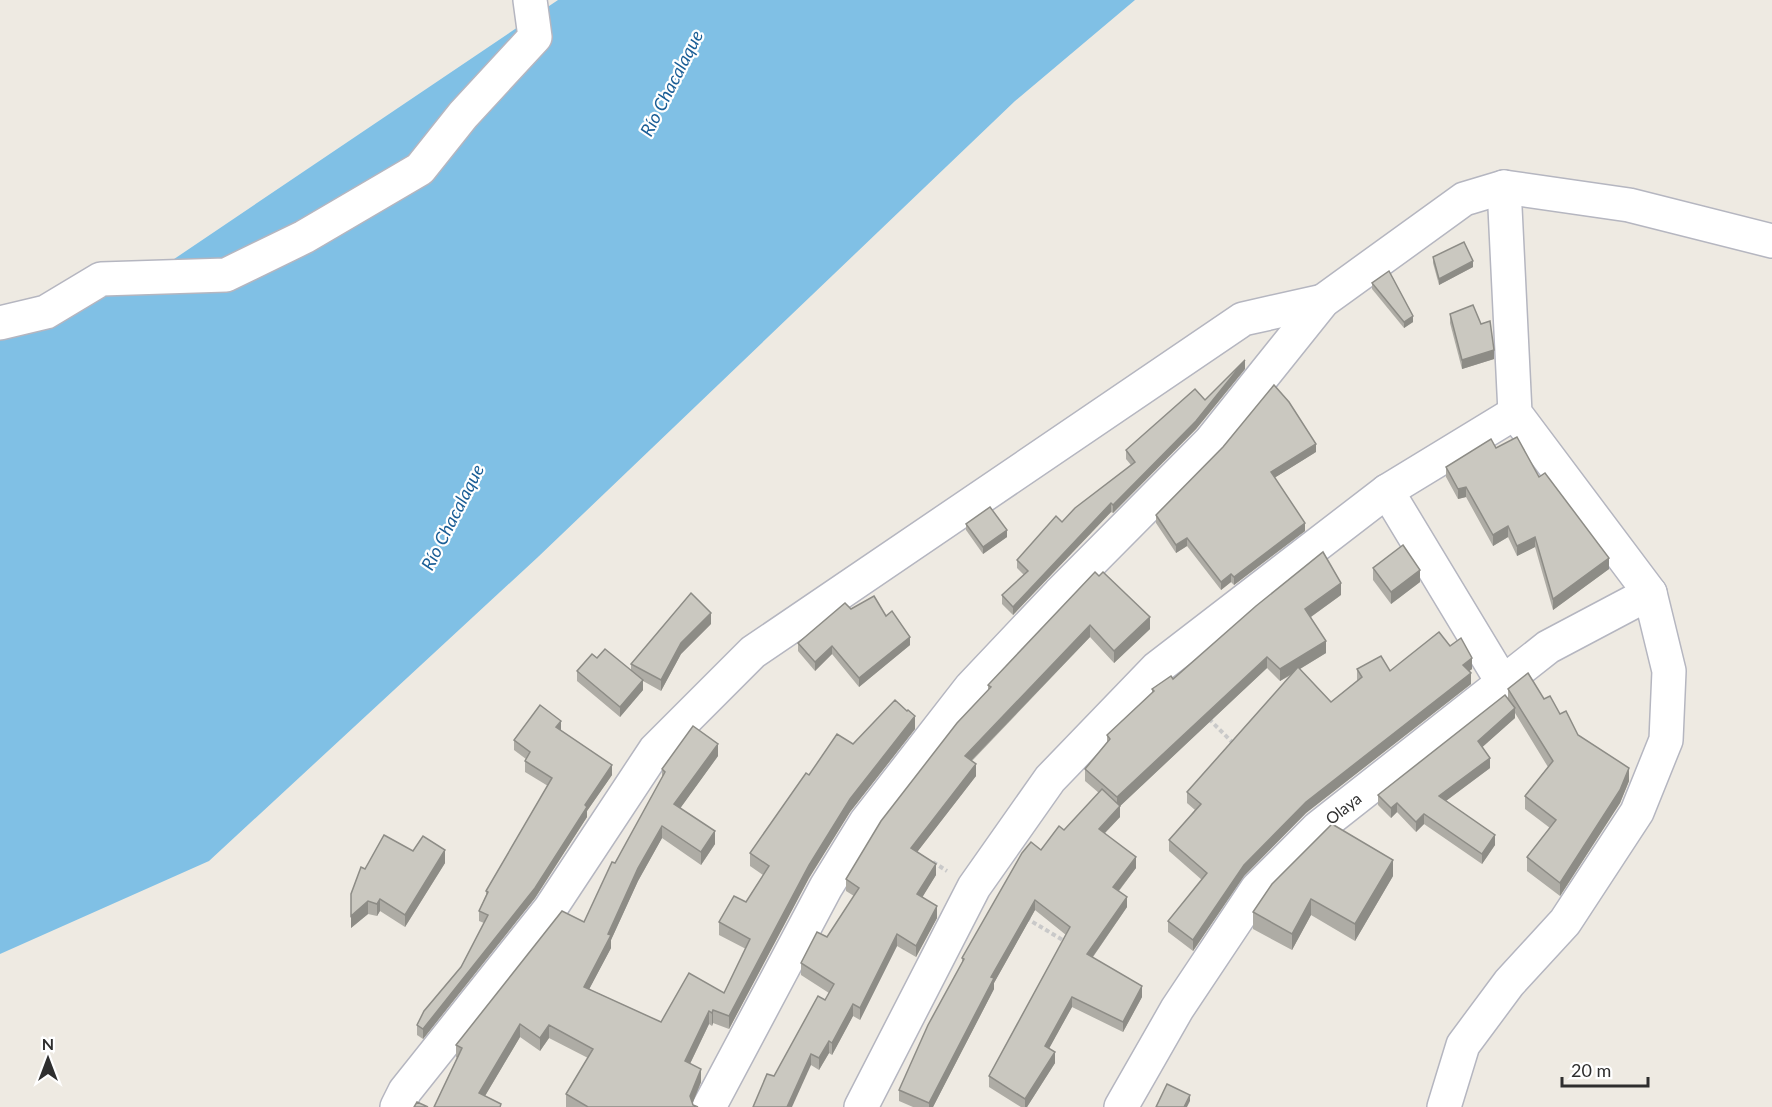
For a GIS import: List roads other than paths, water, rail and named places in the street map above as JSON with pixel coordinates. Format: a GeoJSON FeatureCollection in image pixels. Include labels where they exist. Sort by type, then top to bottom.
{"type":"FeatureCollection","features":[{"type":"Feature","properties":{"kind":"street"},"geometry":{"type":"LineString","coordinates":[[0,323],[46,312],[101,279],[226,275],[304,237],[420,169],[463,115],[535,37],[530,0]]}},
{"type":"Feature","properties":{"kind":"street"},"geometry":{"type":"LineString","coordinates":[[709,1107],[826,887],[866,822],[971,687],[1059,594],[1210,442],[1323,301],[1464,199],[1504,187],[1629,205],[1772,241]]}},
{"type":"Feature","properties":{"kind":"street"},"geometry":{"type":"LineString","coordinates":[[1444,1107],[1463,1045],[1509,983],[1565,922],[1638,812],[1666,740],[1669,670],[1650,593],[1515,413],[1504,187]]}},
{"type":"Feature","properties":{"kind":"street"},"geometry":{"type":"LineString","coordinates":[[397,1107],[405,1090],[550,909],[655,750],[753,652],[1243,319],[1323,301]]}},
{"type":"Feature","properties":{"kind":"street"},"geometry":{"type":"LineString","coordinates":[[861,1107],[974,887],[1050,779],[1157,668],[1388,491],[1515,413]]}},
{"type":"Feature","properties":{"kind":"street"},"geometry":{"type":"LineString","coordinates":[[1388,491],[1503,683]]}},
{"type":"Feature","properties":{"kind":"street","name":"Olaya"},"geometry":{"type":"LineString","coordinates":[[1121,1107],[1177,1009],[1257,889],[1318,828],[1548,647],[1650,593]]}},
{"type":"Feature","properties":{"kind":"water","name":"Río Chacalaque"},"geometry":{"type":"Polygon","coordinates":[[[558,0],[1135,0],[1015,101],[538,557],[209,861],[0,954],[0,310],[143,280],[558,0]]]}}]}
